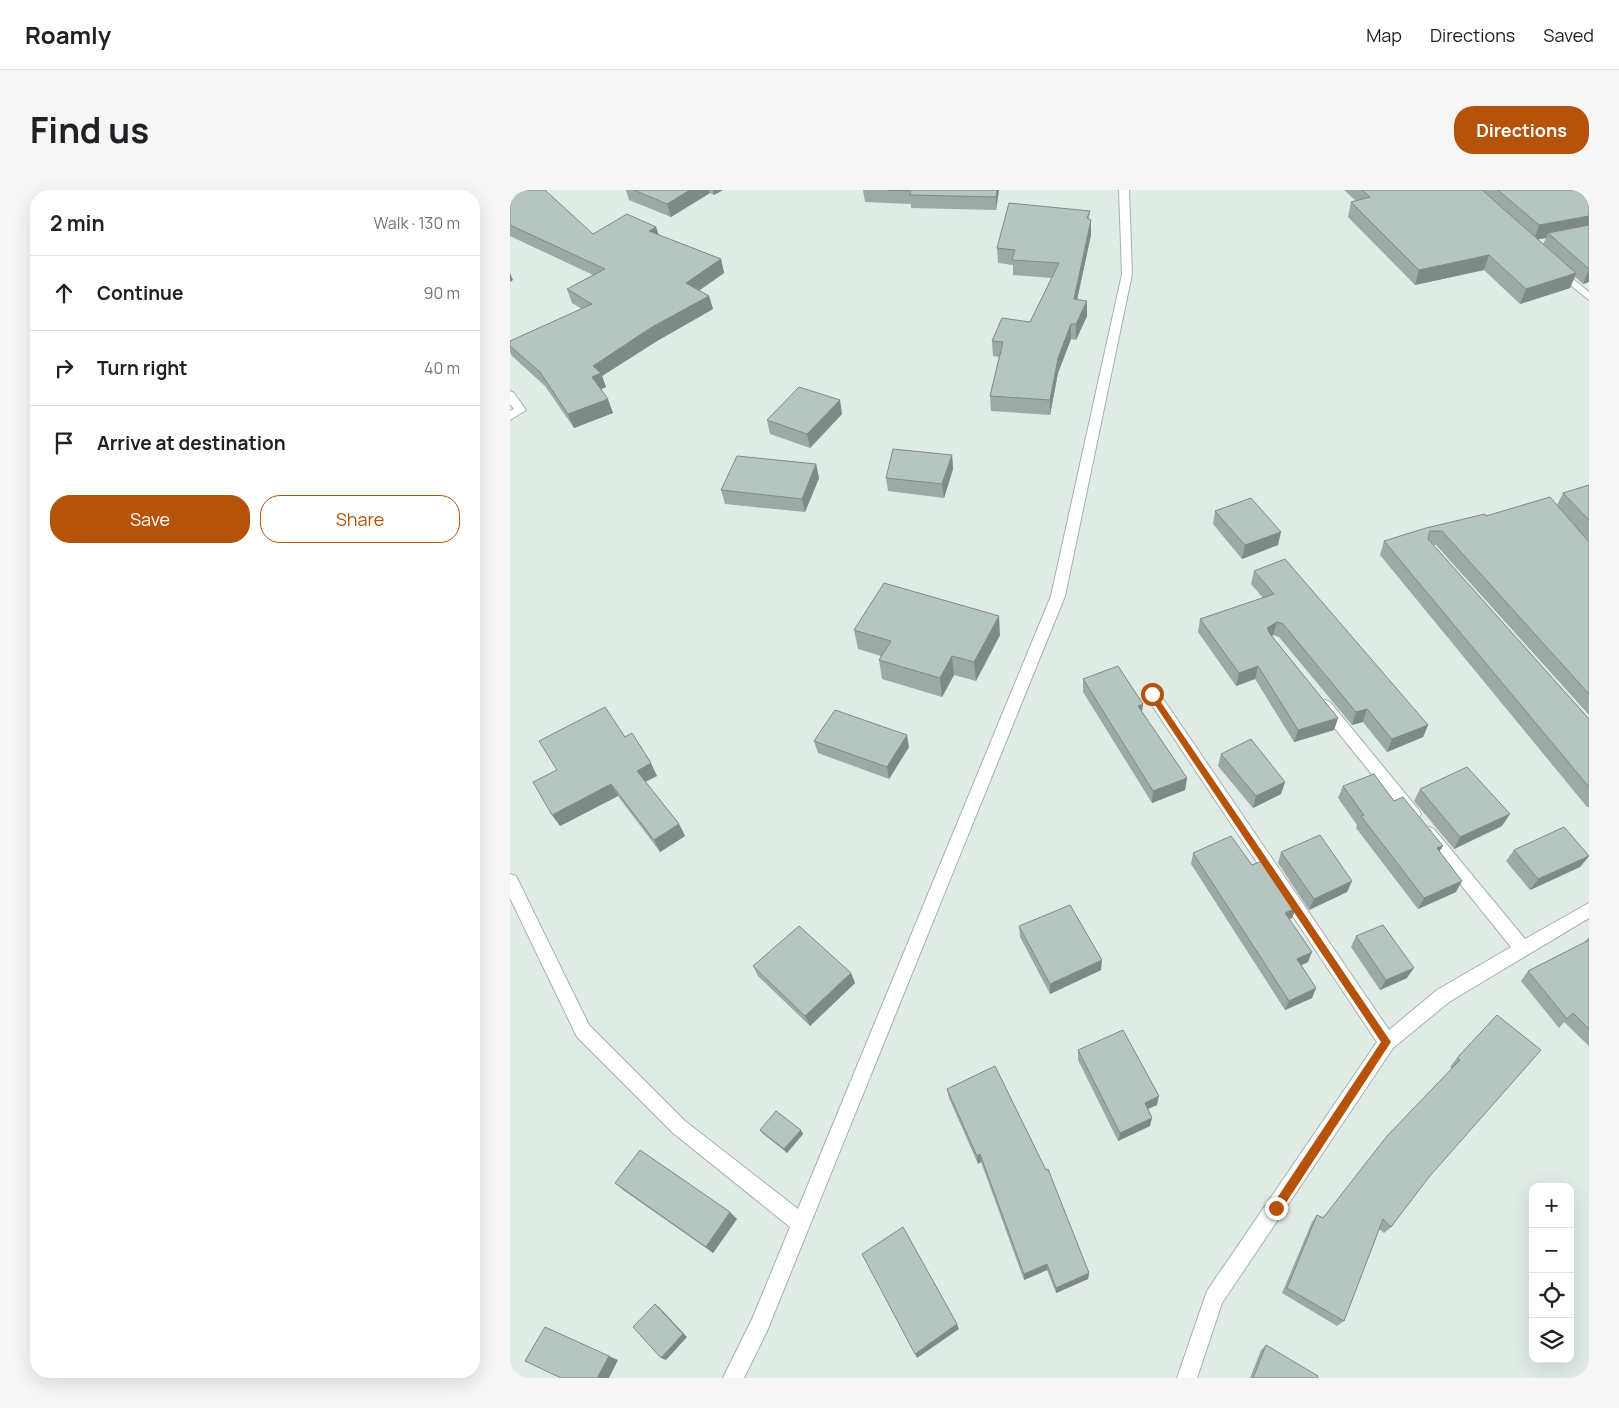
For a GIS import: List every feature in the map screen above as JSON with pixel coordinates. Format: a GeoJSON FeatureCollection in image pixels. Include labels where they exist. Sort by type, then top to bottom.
{"type":"FeatureCollection","features":[{"type":"Feature","properties":{"kind":"street"},"geometry":{"type":"LineString","coordinates":[[733,1378],[760,1324],[1058,596],[1127,274],[1124,190]]}},
{"type":"Feature","properties":{"kind":"street"},"geometry":{"type":"LineString","coordinates":[[1552,264],[1589,297]]}},
{"type":"Feature","properties":{"kind":"street"},"geometry":{"type":"LineString","coordinates":[[510,395],[520,410],[510,416]]}},
{"type":"Feature","properties":{"kind":"street"},"geometry":{"type":"LineString","coordinates":[[1152,694],[1387,1042]]}},
{"type":"Feature","properties":{"kind":"street"},"geometry":{"type":"LineString","coordinates":[[1317,696],[1523,949]]}},
{"type":"Feature","properties":{"kind":"street"},"geometry":{"type":"LineString","coordinates":[[510,881],[583,1030],[679,1127],[801,1224]]}},
{"type":"Feature","properties":{"kind":"street"},"geometry":{"type":"LineString","coordinates":[[1187,1378],[1214,1298],[1387,1042],[1443,996],[1589,910]]}},
{"type":"Feature","properties":{"kind":"building"},"geometry":{"type":"Polygon","coordinates":[[[510,190],[545,190],[593,234],[627,214],[656,227],[649,231],[721,259],[686,283],[709,296],[652,327],[593,366],[601,373],[592,377],[608,399],[568,414],[540,372],[510,346],[510,341],[592,304],[567,289],[605,269],[510,225],[510,190]]]}},
{"type":"Feature","properties":{"kind":"building"},"geometry":{"type":"Polygon","coordinates":[[[634,190],[690,190],[667,204],[634,190]]]}},
{"type":"Feature","properties":{"kind":"building"},"geometry":{"type":"Polygon","coordinates":[[[887,190],[997,190],[996,197],[910,195],[911,191],[887,190]]]}},
{"type":"Feature","properties":{"kind":"building"},"geometry":{"type":"Polygon","coordinates":[[[1362,190],[1482,190],[1576,273],[1526,289],[1489,255],[1419,270],[1351,202],[1370,197],[1362,190]]]}},
{"type":"Feature","properties":{"kind":"building"},"geometry":{"type":"Polygon","coordinates":[[[1498,190],[1589,190],[1589,216],[1539,225],[1498,190]]]}},
{"type":"Feature","properties":{"kind":"building"},"geometry":{"type":"Polygon","coordinates":[[[1009,203],[1090,211],[1087,218],[1091,220],[1074,299],[1087,301],[1076,324],[1071,324],[1058,358],[1050,400],[990,396],[1003,342],[992,341],[1002,318],[1030,322],[1059,263],[1012,260],[1015,250],[997,248],[1009,203]]]}},
{"type":"Feature","properties":{"kind":"building"},"geometry":{"type":"Polygon","coordinates":[[[1589,225],[1589,269],[1548,233],[1589,225]]]}},
{"type":"Feature","properties":{"kind":"building"},"geometry":{"type":"Polygon","coordinates":[[[799,387],[840,400],[807,434],[767,420],[799,387]]]}},
{"type":"Feature","properties":{"kind":"building"},"geometry":{"type":"Polygon","coordinates":[[[893,449],[952,455],[942,484],[886,478],[893,449]]]}},
{"type":"Feature","properties":{"kind":"building"},"geometry":{"type":"Polygon","coordinates":[[[737,456],[816,464],[802,499],[721,490],[737,456]]]}},
{"type":"Feature","properties":{"kind":"building"},"geometry":{"type":"Polygon","coordinates":[[[1589,485],[1589,520],[1563,493],[1589,485]]]}},
{"type":"Feature","properties":{"kind":"building"},"geometry":{"type":"Polygon","coordinates":[[[1550,497],[1589,542],[1589,694],[1442,531],[1430,531],[1428,539],[1589,719],[1589,787],[1384,541],[1426,528],[1485,514],[1486,516],[1550,497]]]}},
{"type":"Feature","properties":{"kind":"building"},"geometry":{"type":"Polygon","coordinates":[[[1251,498],[1281,532],[1245,545],[1215,511],[1251,498]]]}},
{"type":"Feature","properties":{"kind":"building"},"geometry":{"type":"Polygon","coordinates":[[[1285,559],[1428,725],[1392,739],[1367,709],[1356,712],[1283,624],[1277,622],[1267,628],[1270,634],[1338,718],[1298,730],[1258,666],[1239,673],[1200,619],[1274,594],[1254,571],[1285,559]]]}},
{"type":"Feature","properties":{"kind":"building"},"geometry":{"type":"Polygon","coordinates":[[[884,583],[999,616],[974,662],[952,656],[940,678],[879,660],[891,641],[854,630],[884,583]]]}},
{"type":"Feature","properties":{"kind":"building"},"geometry":{"type":"Polygon","coordinates":[[[1118,666],[1143,704],[1138,706],[1187,778],[1153,791],[1083,679],[1118,666]]]}},
{"type":"Feature","properties":{"kind":"building"},"geometry":{"type":"Polygon","coordinates":[[[605,707],[625,737],[632,733],[651,763],[637,771],[679,824],[654,840],[611,784],[552,815],[533,782],[557,770],[539,741],[605,707]]]}},
{"type":"Feature","properties":{"kind":"building"},"geometry":{"type":"Polygon","coordinates":[[[835,710],[907,735],[887,767],[814,741],[835,710]]]}},
{"type":"Feature","properties":{"kind":"building"},"geometry":{"type":"Polygon","coordinates":[[[1251,739],[1285,782],[1256,796],[1221,754],[1251,739]]]}},
{"type":"Feature","properties":{"kind":"building"},"geometry":{"type":"Polygon","coordinates":[[[1467,767],[1510,814],[1460,837],[1420,789],[1467,767]]]}},
{"type":"Feature","properties":{"kind":"building"},"geometry":{"type":"Polygon","coordinates":[[[1374,774],[1394,801],[1403,797],[1443,846],[1437,848],[1462,881],[1424,898],[1361,816],[1364,815],[1343,786],[1374,774]]]}},
{"type":"Feature","properties":{"kind":"building"},"geometry":{"type":"Polygon","coordinates":[[[1564,827],[1589,856],[1538,879],[1514,850],[1564,827]]]}},
{"type":"Feature","properties":{"kind":"building"},"geometry":{"type":"Polygon","coordinates":[[[1320,835],[1352,881],[1314,899],[1281,852],[1320,835]]]}},
{"type":"Feature","properties":{"kind":"building"},"geometry":{"type":"Polygon","coordinates":[[[1231,836],[1252,865],[1264,860],[1296,908],[1285,913],[1312,952],[1297,959],[1316,988],[1289,1001],[1193,853],[1231,836]]]}},
{"type":"Feature","properties":{"kind":"building"},"geometry":{"type":"Polygon","coordinates":[[[1070,905],[1102,960],[1050,984],[1019,926],[1070,905]]]}},
{"type":"Feature","properties":{"kind":"building"},"geometry":{"type":"Polygon","coordinates":[[[1383,925],[1414,968],[1386,980],[1356,936],[1383,925]]]}},
{"type":"Feature","properties":{"kind":"building"},"geometry":{"type":"Polygon","coordinates":[[[799,926],[851,973],[805,1016],[753,966],[799,926]]]}},
{"type":"Feature","properties":{"kind":"building"},"geometry":{"type":"Polygon","coordinates":[[[1589,940],[1589,1029],[1573,1013],[1567,1019],[1528,971],[1589,940]]]}},
{"type":"Feature","properties":{"kind":"building"},"geometry":{"type":"Polygon","coordinates":[[[1497,1015],[1541,1050],[1429,1177],[1391,1227],[1383,1219],[1344,1321],[1287,1288],[1317,1215],[1323,1218],[1387,1136],[1460,1060],[1457,1058],[1497,1015]]]}},
{"type":"Feature","properties":{"kind":"building"},"geometry":{"type":"Polygon","coordinates":[[[1123,1030],[1159,1096],[1145,1103],[1152,1118],[1120,1133],[1078,1050],[1123,1030]]]}},
{"type":"Feature","properties":{"kind":"building"},"geometry":{"type":"Polygon","coordinates":[[[995,1066],[1046,1170],[1048,1169],[1089,1273],[1056,1288],[1047,1264],[1024,1274],[980,1154],[977,1156],[947,1089],[995,1066]]]}},
{"type":"Feature","properties":{"kind":"building"},"geometry":{"type":"Polygon","coordinates":[[[776,1111],[801,1130],[784,1149],[760,1130],[776,1111]]]}},
{"type":"Feature","properties":{"kind":"building"},"geometry":{"type":"Polygon","coordinates":[[[640,1150],[730,1212],[706,1247],[615,1183],[640,1150]]]}},
{"type":"Feature","properties":{"kind":"building"},"geometry":{"type":"Polygon","coordinates":[[[903,1227],[957,1324],[915,1354],[862,1254],[903,1227]]]}},
{"type":"Feature","properties":{"kind":"building"},"geometry":{"type":"Polygon","coordinates":[[[655,1304],[683,1334],[661,1358],[633,1327],[655,1304]]]}},
{"type":"Feature","properties":{"kind":"building"},"geometry":{"type":"Polygon","coordinates":[[[545,1327],[609,1356],[597,1378],[561,1378],[525,1361],[545,1327]]]}},
{"type":"Feature","properties":{"kind":"building"},"geometry":{"type":"Polygon","coordinates":[[[1266,1345],[1318,1376],[1317,1378],[1253,1378],[1266,1345]]]}},
{"type":"Feature","properties":{"kind":"route"},"geometry":{"type":"LineString","coordinates":[[1152,694],[1387,1042],[1276,1208]]}}]}
